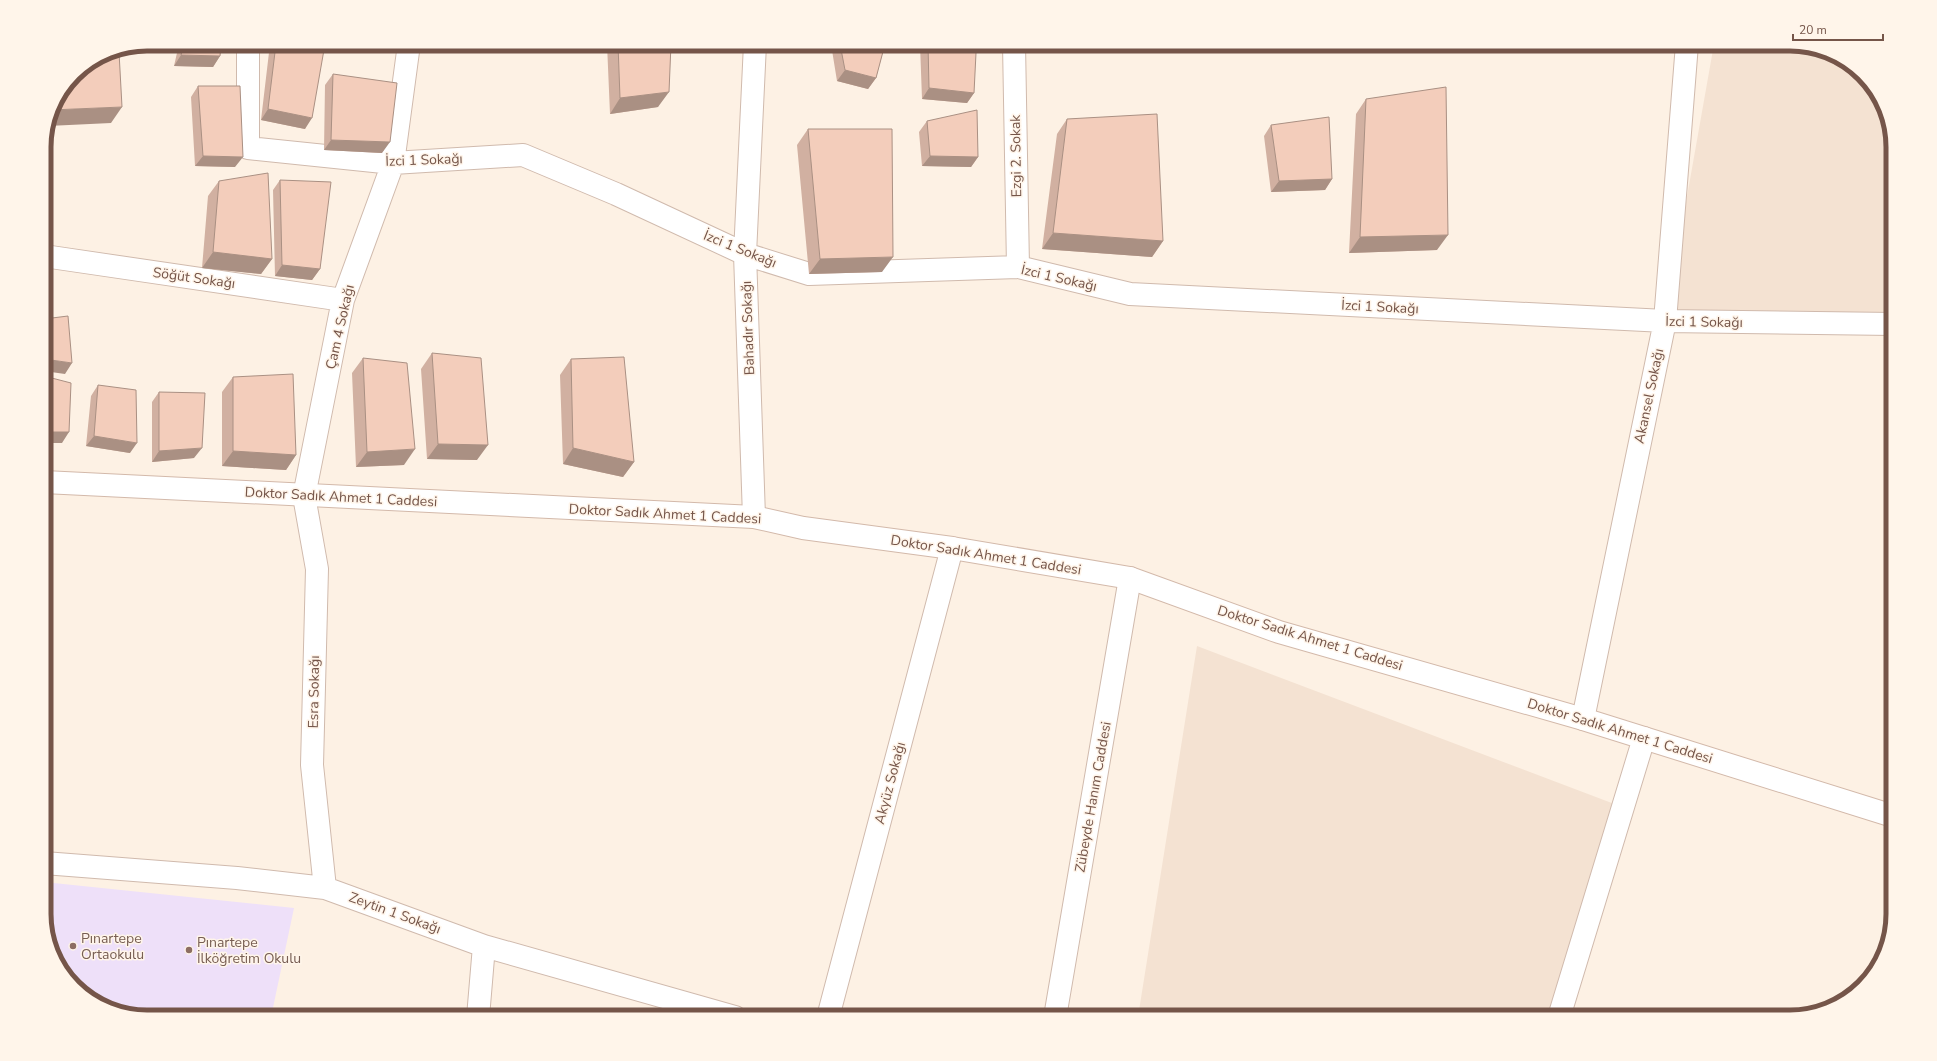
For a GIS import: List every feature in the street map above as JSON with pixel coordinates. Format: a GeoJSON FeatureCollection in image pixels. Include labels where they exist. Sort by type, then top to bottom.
{"type":"FeatureCollection","features":[{"type":"Feature","properties":{"kind":"street","name":"İzci 1 Sokağı"},"geometry":{"type":"LineString","coordinates":[[248,51],[248,148],[393,163],[524,155],[616,194],[745,254],[809,274],[1018,268],[1130,294],[1665,321],[1886,324]]}},
{"type":"Feature","properties":{"kind":"street","name":"Çam 4 Sokağı"},"geometry":{"type":"LineString","coordinates":[[304,496],[343,300],[393,163],[408,51]]}},
{"type":"Feature","properties":{"kind":"street","name":"Bahadır Sokağı"},"geometry":{"type":"LineString","coordinates":[[754,516],[745,254],[755,51]]}},
{"type":"Feature","properties":{"kind":"street","name":"Ezgi 2. Sokak"},"geometry":{"type":"LineString","coordinates":[[1014,51],[1018,268]]}},
{"type":"Feature","properties":{"kind":"street","name":"Akansel Sokağı"},"geometry":{"type":"LineString","coordinates":[[1583,719],[1665,321],[1686,51]]}},
{"type":"Feature","properties":{"kind":"street","name":"Söğüt Sokağı"},"geometry":{"type":"LineString","coordinates":[[51,257],[343,300]]}},
{"type":"Feature","properties":{"kind":"street","name":"Doktor Sadık Ahmet 1 Caddesi"},"geometry":{"type":"LineString","coordinates":[[51,482],[304,496],[754,516],[803,528],[952,548],[1130,578],[1279,632],[1583,719],[1886,814]]}},
{"type":"Feature","properties":{"kind":"street","name":"Esra Sokağı"},"geometry":{"type":"LineString","coordinates":[[304,496],[317,569],[312,765],[325,888]]}},
{"type":"Feature","properties":{"kind":"street","name":"Akyüz Sokağı"},"geometry":{"type":"LineString","coordinates":[[830,1010],[952,548]]}},
{"type":"Feature","properties":{"kind":"street","name":"Zübeyde Hanım Caddesi"},"geometry":{"type":"LineString","coordinates":[[1056,1010],[1130,578]]}},
{"type":"Feature","properties":{"kind":"street"},"geometry":{"type":"LineString","coordinates":[[1561,1010],[1644,738]]}},
{"type":"Feature","properties":{"kind":"street","name":"Zeytin 1 Sokağı"},"geometry":{"type":"LineString","coordinates":[[51,864],[237,878],[325,888],[484,946],[710,1010]]}},
{"type":"Feature","properties":{"kind":"street"},"geometry":{"type":"LineString","coordinates":[[479,1010],[484,946]]}},
{"type":"Feature","properties":{"kind":"shaded area"},"geometry":{"type":"Polygon","coordinates":[[[1713,51],[1803,52],[1821,56],[1843,67],[1862,84],[1870,94],[1881,116],[1884,128],[1886,141],[1886,324],[1665,321],[1713,51]]]}},
{"type":"Feature","properties":{"kind":"shaded area"},"geometry":{"type":"Polygon","coordinates":[[[1197,646],[1617,805],[1557,1010],[1139,1010],[1197,646]]]}},
{"type":"Feature","properties":{"kind":"shaded area","name":"Pınartepe İlköğretim Okulu"},"geometry":{"type":"Polygon","coordinates":[[[51,883],[294,908],[272,1010],[141,1010],[116,1005],[104,1000],[84,986],[67,967],[56,945],[53,933],[51,920],[51,883]]]}},
{"type":"Feature","properties":{"kind":"building"},"geometry":{"type":"Polygon","coordinates":[[[182,51],[220,51],[220,56],[181,55],[182,51]]]}},
{"type":"Feature","properties":{"kind":"building"},"geometry":{"type":"Polygon","coordinates":[[[275,51],[324,51],[312,118],[268,109],[275,51]]]}},
{"type":"Feature","properties":{"kind":"building"},"geometry":{"type":"Polygon","coordinates":[[[618,51],[671,51],[669,92],[620,98],[618,51]]]}},
{"type":"Feature","properties":{"kind":"building"},"geometry":{"type":"Polygon","coordinates":[[[841,51],[883,51],[876,78],[845,70],[841,51]]]}},
{"type":"Feature","properties":{"kind":"building"},"geometry":{"type":"Polygon","coordinates":[[[928,51],[976,51],[974,93],[929,88],[928,51]]]}},
{"type":"Feature","properties":{"kind":"building"},"geometry":{"type":"Polygon","coordinates":[[[119,55],[122,107],[58,110],[67,94],[79,79],[104,61],[119,55]]]}},
{"type":"Feature","properties":{"kind":"building"},"geometry":{"type":"Polygon","coordinates":[[[333,74],[397,83],[390,142],[331,140],[333,74]]]}},
{"type":"Feature","properties":{"kind":"building"},"geometry":{"type":"Polygon","coordinates":[[[198,86],[240,86],[243,157],[203,156],[198,86]]]}},
{"type":"Feature","properties":{"kind":"building"},"geometry":{"type":"Polygon","coordinates":[[[1446,87],[1448,235],[1360,237],[1366,99],[1446,87]]]}},
{"type":"Feature","properties":{"kind":"building"},"geometry":{"type":"Polygon","coordinates":[[[977,110],[978,157],[930,156],[927,121],[977,110]]]}},
{"type":"Feature","properties":{"kind":"building"},"geometry":{"type":"Polygon","coordinates":[[[1157,114],[1163,241],[1053,233],[1067,119],[1157,114]]]}},
{"type":"Feature","properties":{"kind":"building"},"geometry":{"type":"Polygon","coordinates":[[[1329,117],[1332,179],[1279,181],[1271,125],[1329,117]]]}},
{"type":"Feature","properties":{"kind":"building"},"geometry":{"type":"Polygon","coordinates":[[[808,129],[892,129],[893,257],[820,259],[808,129]]]}},
{"type":"Feature","properties":{"kind":"building"},"geometry":{"type":"Polygon","coordinates":[[[268,173],[272,259],[213,252],[219,181],[268,173]]]}},
{"type":"Feature","properties":{"kind":"building"},"geometry":{"type":"Polygon","coordinates":[[[280,180],[331,182],[320,269],[282,265],[280,180]]]}},
{"type":"Feature","properties":{"kind":"building"},"geometry":{"type":"Polygon","coordinates":[[[68,316],[72,363],[51,360],[51,318],[68,316]]]}},
{"type":"Feature","properties":{"kind":"building"},"geometry":{"type":"Polygon","coordinates":[[[432,353],[481,358],[488,445],[438,444],[432,353]]]}},
{"type":"Feature","properties":{"kind":"building"},"geometry":{"type":"Polygon","coordinates":[[[624,357],[634,462],[573,448],[571,359],[624,357]]]}},
{"type":"Feature","properties":{"kind":"building"},"geometry":{"type":"Polygon","coordinates":[[[363,358],[407,363],[415,449],[367,452],[363,358]]]}},
{"type":"Feature","properties":{"kind":"building"},"geometry":{"type":"Polygon","coordinates":[[[293,374],[296,455],[233,451],[233,377],[293,374]]]}},
{"type":"Feature","properties":{"kind":"building"},"geometry":{"type":"Polygon","coordinates":[[[51,378],[71,383],[69,432],[51,432],[51,378]]]}},
{"type":"Feature","properties":{"kind":"building"},"geometry":{"type":"Polygon","coordinates":[[[98,385],[136,390],[137,443],[94,436],[98,385]]]}},
{"type":"Feature","properties":{"kind":"building"},"geometry":{"type":"Polygon","coordinates":[[[159,392],[205,393],[202,448],[159,451],[159,392]]]}},
{"type":"Feature","properties":{"kind":"place","name":"Pınartepe Ortaokulu"},"geometry":{"type":"Point","coordinates":[73,946]}},
{"type":"Feature","properties":{"kind":"place","name":"Pınartepe İlköğretim Okulu"},"geometry":{"type":"Point","coordinates":[189,950]}}]}
